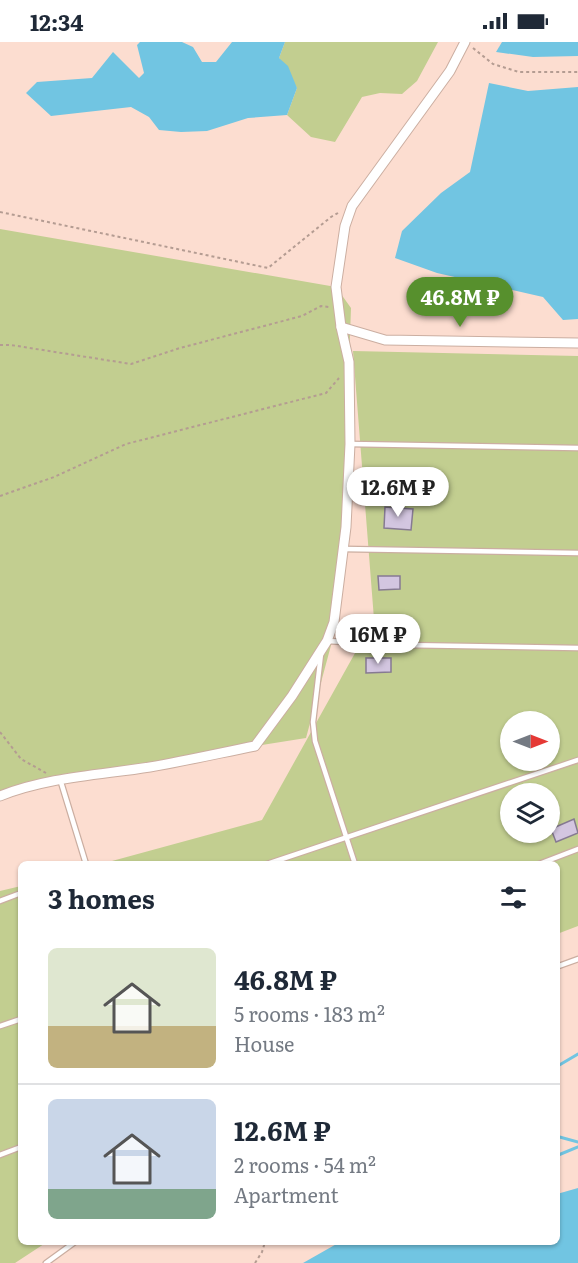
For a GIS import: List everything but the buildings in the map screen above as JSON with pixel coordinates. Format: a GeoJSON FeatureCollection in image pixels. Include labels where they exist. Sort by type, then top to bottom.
{"type":"FeatureCollection","features":[{"type":"Feature","properties":{"kind":"street"},"geometry":{"type":"LineString","coordinates":[[0,796],[24,786],[150,767],[255,746],[292,696],[321,651],[334,622],[344,549],[350,444],[348,368],[336,287],[345,226],[352,206],[450,71],[466,42]]}},
{"type":"Feature","properties":{"kind":"street"},"geometry":{"type":"LineString","coordinates":[[341,327],[385,340],[578,343]]}},
{"type":"Feature","properties":{"kind":"lane"},"geometry":{"type":"LineString","coordinates":[[350,444],[578,448]]}},
{"type":"Feature","properties":{"kind":"lane"},"geometry":{"type":"LineString","coordinates":[[344,549],[578,553]]}},
{"type":"Feature","properties":{"kind":"lane"},"geometry":{"type":"LineString","coordinates":[[327,641],[403,645],[578,648]]}},
{"type":"Feature","properties":{"kind":"lane"},"geometry":{"type":"LineString","coordinates":[[321,651],[313,722],[315,741],[354,861]]}},
{"type":"Feature","properties":{"kind":"lane"},"geometry":{"type":"LineString","coordinates":[[275,861],[578,760]]}},
{"type":"Feature","properties":{"kind":"lane"},"geometry":{"type":"LineString","coordinates":[[60,779],[85,861]]}},
{"type":"Feature","properties":{"kind":"lane"},"geometry":{"type":"LineString","coordinates":[[547,861],[578,849]]}},
{"type":"Feature","properties":{"kind":"lane"},"geometry":{"type":"LineString","coordinates":[[0,901],[18,894]]}},
{"type":"Feature","properties":{"kind":"lane"},"geometry":{"type":"LineString","coordinates":[[560,965],[578,958]]}},
{"type":"Feature","properties":{"kind":"lane"},"geometry":{"type":"LineString","coordinates":[[0,1026],[18,1020]]}},
{"type":"Feature","properties":{"kind":"lane"},"geometry":{"type":"LineString","coordinates":[[0,1155],[18,1148]]}},
{"type":"Feature","properties":{"kind":"lane"},"geometry":{"type":"LineString","coordinates":[[46,1263],[71,1245]]}},
{"type":"Feature","properties":{"kind":"path"},"geometry":{"type":"LineString","coordinates":[[466,42],[493,64],[519,72],[578,72]]}},
{"type":"Feature","properties":{"kind":"path"},"geometry":{"type":"LineString","coordinates":[[0,212],[268,268],[331,216],[352,206]]}},
{"type":"Feature","properties":{"kind":"path"},"geometry":{"type":"LineString","coordinates":[[0,345],[131,364],[180,348],[302,315],[321,306],[339,308]]}},
{"type":"Feature","properties":{"kind":"path"},"geometry":{"type":"LineString","coordinates":[[0,496],[54,477],[126,444],[326,393],[348,368]]}},
{"type":"Feature","properties":{"kind":"path"},"geometry":{"type":"LineString","coordinates":[[0,732],[21,759],[60,779]]}},
{"type":"Feature","properties":{"kind":"path"},"geometry":{"type":"LineString","coordinates":[[255,1263],[264,1245]]}},
{"type":"Feature","properties":{"kind":"green space"},"geometry":{"type":"Polygon","coordinates":[[[285,42],[438,42],[417,81],[402,94],[380,93],[362,97],[335,142],[311,137],[287,115],[297,88],[279,58],[285,42]]]}},
{"type":"Feature","properties":{"kind":"green space"},"geometry":{"type":"Polygon","coordinates":[[[0,229],[336,287],[351,308],[340,612],[306,738],[121,767],[0,792],[0,229]]]}},
{"type":"Feature","properties":{"kind":"green space"},"geometry":{"type":"Polygon","coordinates":[[[353,351],[578,356],[578,926],[560,933],[560,861],[112,861],[262,820],[374,619],[353,351]]]}},
{"type":"Feature","properties":{"kind":"green space"},"geometry":{"type":"Polygon","coordinates":[[[18,887],[18,1245],[42,1245],[15,1263],[0,1263],[0,891],[18,887]]]}},
{"type":"Feature","properties":{"kind":"water"},"geometry":{"type":"Polygon","coordinates":[[[140,42],[182,42],[193,47],[202,62],[216,62],[232,42],[285,42],[279,58],[288,66],[297,88],[287,115],[248,118],[207,131],[181,132],[159,130],[149,117],[131,107],[51,116],[26,93],[37,82],[92,78],[113,52],[139,78],[144,73],[137,45],[140,42]]]}},
{"type":"Feature","properties":{"kind":"water"},"geometry":{"type":"Polygon","coordinates":[[[502,42],[578,42],[578,56],[533,57],[496,52],[502,42]]]}},
{"type":"Feature","properties":{"kind":"water"},"geometry":{"type":"Polygon","coordinates":[[[489,83],[528,91],[578,87],[578,319],[563,320],[543,297],[437,273],[395,258],[402,231],[441,193],[470,172],[489,83]]]}},
{"type":"Feature","properties":{"kind":"water"},"geometry":{"type":"Polygon","coordinates":[[[578,1188],[578,1263],[303,1263],[335,1245],[560,1245],[560,1193],[578,1188]]]}},
{"type":"Feature","properties":{"kind":"waterway"},"geometry":{"type":"LineString","coordinates":[[560,1065],[578,1054]]}},
{"type":"Feature","properties":{"kind":"waterway"},"geometry":{"type":"LineString","coordinates":[[560,1137],[578,1142]]}},
{"type":"Feature","properties":{"kind":"waterway"},"geometry":{"type":"LineString","coordinates":[[560,1154],[578,1147]]}}]}
